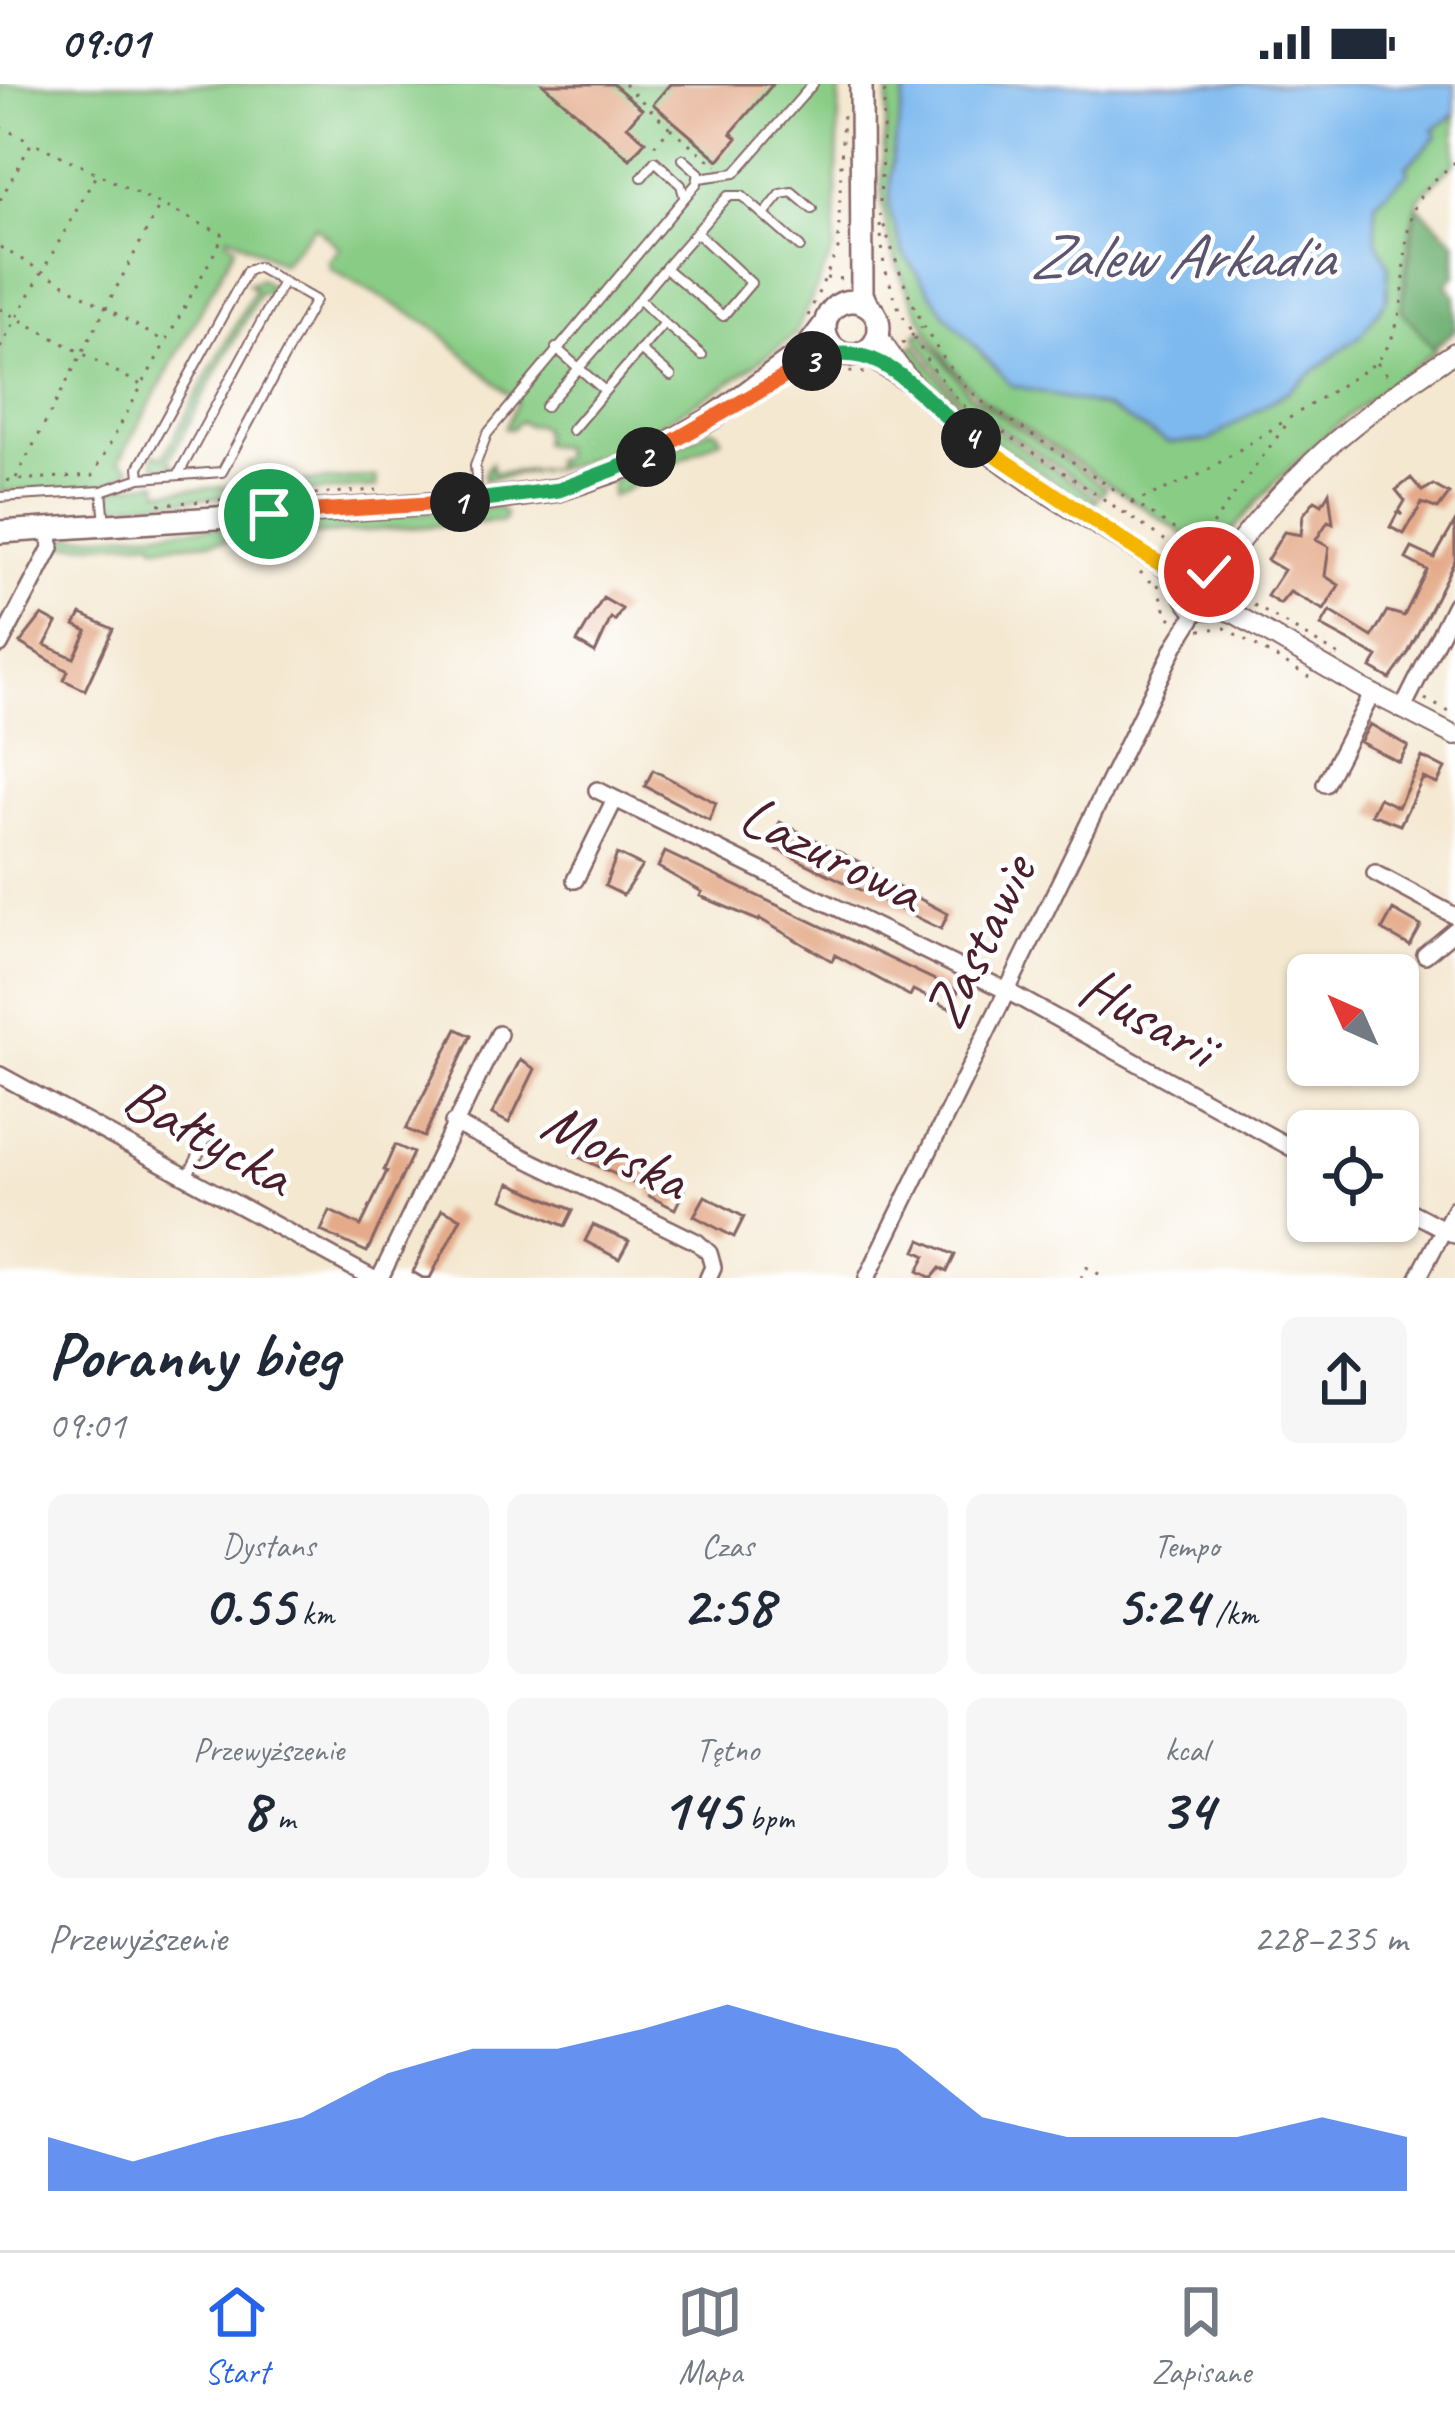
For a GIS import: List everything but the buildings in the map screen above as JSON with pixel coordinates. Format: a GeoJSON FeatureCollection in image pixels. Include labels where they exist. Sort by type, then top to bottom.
{"type":"FeatureCollection","features":[{"type":"Feature","properties":{"kind":"main road"},"geometry":{"type":"LineString","coordinates":[[0,532],[526,496],[592,480],[650,455],[814,359],[839,352],[862,353],[878,335],[878,322],[862,294],[869,207],[861,84]]}},
{"type":"Feature","properties":{"kind":"main road"},"geometry":{"type":"LineString","coordinates":[[740,400],[806,349],[824,325],[849,279],[869,207]]}},
{"type":"Feature","properties":{"kind":"main road"},"geometry":{"type":"LineString","coordinates":[[838,304],[854,300],[867,305]]}},
{"type":"Feature","properties":{"kind":"main road"},"geometry":{"type":"LineString","coordinates":[[824,325],[828,342],[839,352]]}},
{"type":"Feature","properties":{"kind":"street"},"geometry":{"type":"LineString","coordinates":[[878,335],[925,394],[993,454],[1168,570],[1372,694],[1455,736]]}},
{"type":"Feature","properties":{"kind":"street","name":"Zastawie"},"geometry":{"type":"LineString","coordinates":[[867,1278],[1174,646],[1243,535],[1299,470],[1400,388],[1455,352]]}},
{"type":"Feature","properties":{"kind":"street"},"geometry":{"type":"LineString","coordinates":[[862,353],[925,394]]}},
{"type":"Feature","properties":{"kind":"street"},"geometry":{"type":"LineString","coordinates":[[0,645],[51,548],[50,529]]}},
{"type":"Feature","properties":{"kind":"street"},"geometry":{"type":"LineString","coordinates":[[1402,710],[1455,604]]}},
{"type":"Feature","properties":{"kind":"street"},"geometry":{"type":"LineString","coordinates":[[1325,784],[1372,694]]}},
{"type":"Feature","properties":{"kind":"street","name":"Lazurowa"},"geometry":{"type":"LineString","coordinates":[[597,790],[1007,992]]}},
{"type":"Feature","properties":{"kind":"street"},"geometry":{"type":"LineString","coordinates":[[575,880],[615,799]]}},
{"type":"Feature","properties":{"kind":"street"},"geometry":{"type":"LineString","coordinates":[[1375,873],[1455,916]]}},
{"type":"Feature","properties":{"kind":"street"},"geometry":{"type":"LineString","coordinates":[[1425,955],[1455,930]]}},
{"type":"Feature","properties":{"kind":"street","name":"Husarii"},"geometry":{"type":"LineString","coordinates":[[1007,992],[1287,1145]]}},
{"type":"Feature","properties":{"kind":"street"},"geometry":{"type":"LineString","coordinates":[[376,1278],[499,1034]]}},
{"type":"Feature","properties":{"kind":"street","name":"Bałtycka"},"geometry":{"type":"LineString","coordinates":[[0,1076],[376,1278]]}},
{"type":"Feature","properties":{"kind":"street","name":"Morska"},"geometry":{"type":"LineString","coordinates":[[453,1124],[698,1242],[709,1253],[713,1267],[708,1278]]}},
{"type":"Feature","properties":{"kind":"street"},"geometry":{"type":"LineString","coordinates":[[1418,1278],[1450,1232],[1455,1208]]}},
{"type":"Feature","properties":{"kind":"street"},"geometry":{"type":"LineString","coordinates":[[1419,1216],[1450,1232]]}},
{"type":"Feature","properties":{"kind":"lane"},"geometry":{"type":"LineString","coordinates":[[699,178],[735,173],[813,84]]}},
{"type":"Feature","properties":{"kind":"lane"},"geometry":{"type":"LineString","coordinates":[[478,501],[476,466],[487,434],[699,178],[683,160]]}},
{"type":"Feature","properties":{"kind":"lane"},"geometry":{"type":"LineString","coordinates":[[642,177],[655,161],[681,185],[684,198]]}},
{"type":"Feature","properties":{"kind":"lane"},"geometry":{"type":"LineString","coordinates":[[764,215],[781,194],[792,192],[812,209]]}},
{"type":"Feature","properties":{"kind":"lane"},"geometry":{"type":"LineString","coordinates":[[545,407],[728,196],[742,196],[800,247]]}},
{"type":"Feature","properties":{"kind":"lane"},"geometry":{"type":"LineString","coordinates":[[664,268],[723,316],[751,283],[696,232]]}},
{"type":"Feature","properties":{"kind":"lane"},"geometry":{"type":"LineString","coordinates":[[0,497],[102,491],[140,478],[222,472],[315,300],[257,267],[247,271],[140,467],[140,478]]}},
{"type":"Feature","properties":{"kind":"lane"},"geometry":{"type":"LineString","coordinates":[[178,475],[283,282]]}},
{"type":"Feature","properties":{"kind":"lane"},"geometry":{"type":"LineString","coordinates":[[639,299],[702,355]]}},
{"type":"Feature","properties":{"kind":"lane"},"geometry":{"type":"LineString","coordinates":[[572,430],[664,323]]}},
{"type":"Feature","properties":{"kind":"lane"},"geometry":{"type":"LineString","coordinates":[[556,348],[605,391]]}},
{"type":"Feature","properties":{"kind":"lane"},"geometry":{"type":"LineString","coordinates":[[640,350],[671,376]]}},
{"type":"Feature","properties":{"kind":"lane"},"geometry":{"type":"LineString","coordinates":[[102,491],[105,525]]}},
{"type":"Feature","properties":{"kind":"lane"},"geometry":{"type":"LineString","coordinates":[[187,1178],[212,1130]]}},
{"type":"Feature","properties":{"kind":"path"},"geometry":{"type":"LineString","coordinates":[[624,84],[718,167]]}},
{"type":"Feature","properties":{"kind":"path"},"geometry":{"type":"LineString","coordinates":[[885,84],[869,207],[888,282],[928,362],[949,392],[985,422],[1181,550]]}},
{"type":"Feature","properties":{"kind":"path"},"geometry":{"type":"LineString","coordinates":[[0,127],[224,236],[93,475],[0,481]]}},
{"type":"Feature","properties":{"kind":"path"},"geometry":{"type":"LineString","coordinates":[[646,155],[670,128]]}},
{"type":"Feature","properties":{"kind":"path"},"geometry":{"type":"LineString","coordinates":[[0,200],[32,142]]}},
{"type":"Feature","properties":{"kind":"path"},"geometry":{"type":"LineString","coordinates":[[1125,514],[1133,503],[1204,473],[1376,363],[1391,346],[1401,308],[1419,198],[1455,162]]}},
{"type":"Feature","properties":{"kind":"path"},"geometry":{"type":"LineString","coordinates":[[0,348],[97,174]]}},
{"type":"Feature","properties":{"kind":"path"},"geometry":{"type":"LineString","coordinates":[[15,480],[160,205]]}},
{"type":"Feature","properties":{"kind":"path"},"geometry":{"type":"LineString","coordinates":[[869,207],[910,303],[959,381],[984,403],[1197,545],[1289,421]]}},
{"type":"Feature","properties":{"kind":"path"},"geometry":{"type":"LineString","coordinates":[[0,247],[165,343]]}},
{"type":"Feature","properties":{"kind":"path"},"geometry":{"type":"LineString","coordinates":[[0,309],[142,386]]}},
{"type":"Feature","properties":{"kind":"path"},"geometry":{"type":"LineString","coordinates":[[1376,363],[1400,388]]}},
{"type":"Feature","properties":{"kind":"path"},"geometry":{"type":"LineString","coordinates":[[1234,567],[1242,598],[1338,652],[1353,667]]}},
{"type":"Feature","properties":{"kind":"path"},"geometry":{"type":"LineString","coordinates":[[1081,1278],[1086,1267],[1106,1278]]}},
{"type":"Feature","properties":{"kind":"green space"},"geometry":{"type":"Polygon","coordinates":[[[0,84],[840,84],[834,249],[795,335],[725,386],[616,449],[554,468],[554,459],[562,458],[561,447],[543,444],[538,425],[520,421],[505,428],[517,402],[431,325],[331,269],[329,261],[340,248],[315,226],[282,264],[229,235],[233,251],[119,461],[131,468],[122,477],[90,487],[0,492],[0,84]]]}},
{"type":"Feature","properties":{"kind":"green space"},"geometry":{"type":"Polygon","coordinates":[[[889,84],[907,84],[893,153],[889,208],[904,253],[945,314],[1011,385],[1106,408],[1169,443],[1208,441],[1288,391],[1361,335],[1387,299],[1388,265],[1376,239],[1375,203],[1436,137],[1432,131],[1455,114],[1455,162],[1419,198],[1401,308],[1436,350],[1319,441],[1266,492],[1219,549],[1195,542],[985,401],[935,341],[897,264],[884,215],[889,84]]]}},
{"type":"Feature","properties":{"kind":"green space"},"geometry":{"type":"Polygon","coordinates":[[[1417,206],[1455,241],[1455,274],[1446,285],[1455,295],[1455,330],[1433,348],[1401,309],[1417,206]]]}},
{"type":"Feature","properties":{"kind":"green space"},"geometry":{"type":"Polygon","coordinates":[[[260,279],[270,285],[269,295],[260,292],[169,460],[175,466],[157,469],[155,453],[163,457],[255,289],[248,284],[260,279]]]}},
{"type":"Feature","properties":{"kind":"green space"},"geometry":{"type":"Polygon","coordinates":[[[921,330],[970,395],[1106,488],[1101,495],[961,402],[915,336],[921,330]]]}},
{"type":"Feature","properties":{"kind":"green space"},"geometry":{"type":"Polygon","coordinates":[[[915,344],[958,405],[1098,499],[1095,503],[1075,496],[967,422],[901,358],[915,344]]]}},
{"type":"Feature","properties":{"kind":"green space"},"geometry":{"type":"Polygon","coordinates":[[[710,429],[722,438],[612,497],[612,481],[710,429]]]}},
{"type":"Feature","properties":{"kind":"green space"},"geometry":{"type":"Polygon","coordinates":[[[491,463],[493,473],[547,469],[484,480],[491,463]]]}},
{"type":"Feature","properties":{"kind":"green space"},"geometry":{"type":"Polygon","coordinates":[[[376,477],[377,487],[109,505],[112,488],[158,482],[160,491],[376,477]]]}},
{"type":"Feature","properties":{"kind":"green space"},"geometry":{"type":"Polygon","coordinates":[[[498,507],[505,514],[504,521],[155,546],[154,540],[56,546],[58,538],[498,507]]]}},
{"type":"Feature","properties":{"kind":"water","name":"Zalew Arkadia"},"geometry":{"type":"Polygon","coordinates":[[[907,84],[1455,84],[1455,114],[1433,130],[1437,136],[1406,166],[1409,172],[1375,203],[1376,239],[1388,265],[1387,299],[1361,335],[1288,391],[1208,441],[1169,443],[1106,408],[1011,385],[945,314],[903,253],[889,208],[893,153],[907,84]]]}},
{"type":"Feature","properties":{"kind":"route"},"geometry":{"type":"LineString","coordinates":[[269,514],[496,499],[559,490],[650,455],[814,359],[839,352],[862,353],[925,394],[981,446],[1168,570],[1192,575],[1209,572]]}}]}
